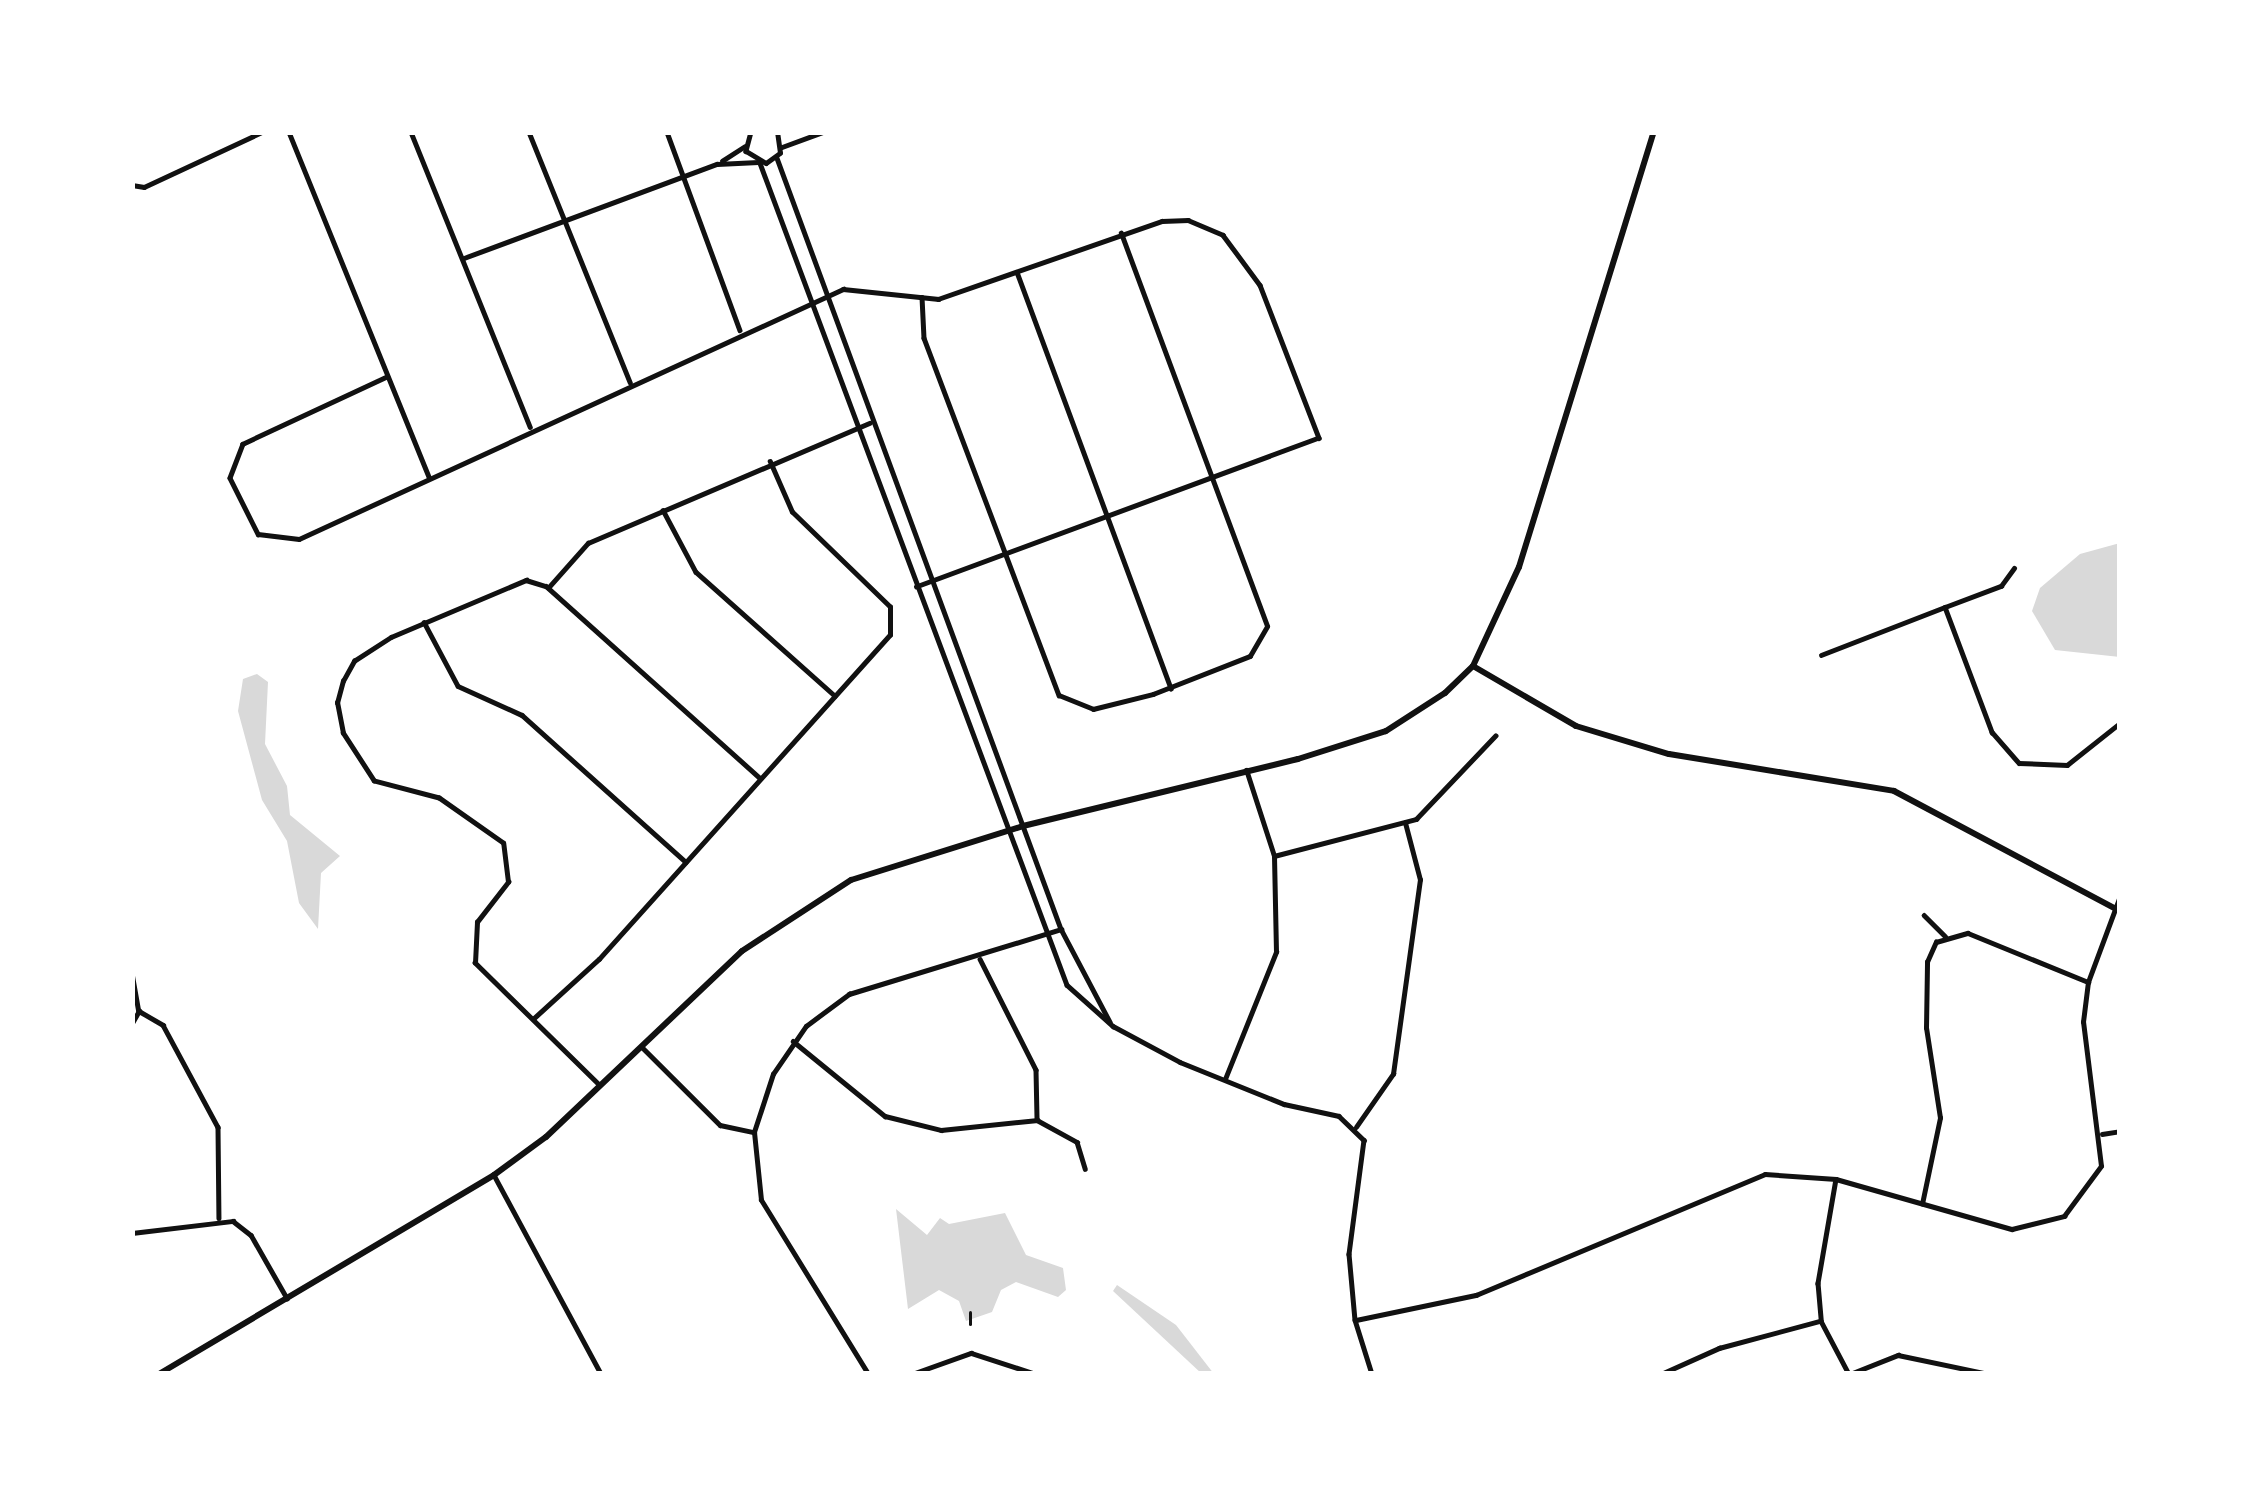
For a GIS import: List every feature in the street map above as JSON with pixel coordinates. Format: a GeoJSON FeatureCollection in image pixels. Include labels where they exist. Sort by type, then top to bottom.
{"type":"FeatureCollection","features":[{"type":"Feature","properties":{"kind":"street"},"geometry":{"type":"LineString","coordinates":[[132,185],[144,187],[262,132]]}},
{"type":"Feature","properties":{"kind":"street"},"geometry":{"type":"LineString","coordinates":[[289,132],[429,477]]}},
{"type":"Feature","properties":{"kind":"street"},"geometry":{"type":"LineString","coordinates":[[411,132],[531,429]]}},
{"type":"Feature","properties":{"kind":"street"},"geometry":{"type":"LineString","coordinates":[[530,132],[630,382]]}},
{"type":"Feature","properties":{"kind":"street"},"geometry":{"type":"LineString","coordinates":[[667,132],[740,330]]}},
{"type":"Feature","properties":{"kind":"street"},"geometry":{"type":"LineString","coordinates":[[464,259],[717,164],[745,146],[751,132]]}},
{"type":"Feature","properties":{"kind":"street"},"geometry":{"type":"LineString","coordinates":[[793,132],[779,134],[782,147],[777,158],[826,299],[1060,929],[1113,1026]]}},
{"type":"Feature","properties":{"kind":"street"},"geometry":{"type":"LineString","coordinates":[[782,147],[823,132]]}},
{"type":"Feature","properties":{"kind":"street"},"geometry":{"type":"LineString","coordinates":[[159,1374],[494,1175],[742,951],[851,880],[1023,826],[1386,731],[1473,666],[1520,567],[1649,135]]}},
{"type":"Feature","properties":{"kind":"street"},"geometry":{"type":"LineString","coordinates":[[745,146],[759,163],[816,303],[1004,832],[1067,985],[1113,1026],[1225,1079],[1356,1127],[1366,1153],[1350,1238],[1354,1320],[1372,1374]]}},
{"type":"Feature","properties":{"kind":"street"},"geometry":{"type":"LineString","coordinates":[[717,164],[777,158]]}},
{"type":"Feature","properties":{"kind":"street"},"geometry":{"type":"LineString","coordinates":[[387,376],[243,444],[230,478],[249,525],[272,539],[299,538],[740,330],[858,286],[922,297],[952,296],[1120,233],[1188,220],[1223,235],[1244,258],[1319,438],[917,587]]}},
{"type":"Feature","properties":{"kind":"street"},"geometry":{"type":"LineString","coordinates":[[922,297],[924,338],[1055,687],[1072,706],[1093,710],[1172,688],[1243,660],[1265,640],[1262,604],[1120,233]]}},
{"type":"Feature","properties":{"kind":"street"},"geometry":{"type":"LineString","coordinates":[[1017,272],[1172,688]]}},
{"type":"Feature","properties":{"kind":"street"},"geometry":{"type":"LineString","coordinates":[[548,588],[588,543],[872,422]]}},
{"type":"Feature","properties":{"kind":"street"},"geometry":{"type":"LineString","coordinates":[[532,1020],[599,959],[890,635],[890,607],[792,512],[770,462]]}},
{"type":"Feature","properties":{"kind":"street"},"geometry":{"type":"LineString","coordinates":[[663,510],[696,572],[835,696]]}},
{"type":"Feature","properties":{"kind":"street"},"geometry":{"type":"LineString","coordinates":[[1821,656],[2001,586],[2014,568]]}},
{"type":"Feature","properties":{"kind":"street"},"geometry":{"type":"LineString","coordinates":[[599,1085],[475,963],[477,922],[508,882],[503,843],[439,798],[374,781],[344,733],[337,703],[354,661],[424,622],[511,583],[548,588],[760,778]]}},
{"type":"Feature","properties":{"kind":"street"},"geometry":{"type":"LineString","coordinates":[[1945,607],[1992,732],[2019,763],[2068,765],[2120,723]]}},
{"type":"Feature","properties":{"kind":"street"},"geometry":{"type":"LineString","coordinates":[[424,622],[458,686],[522,715],[686,862]]}},
{"type":"Feature","properties":{"kind":"street"},"geometry":{"type":"LineString","coordinates":[[1473,666],[1576,726],[1669,754],[1894,790],[2117,909]]}},
{"type":"Feature","properties":{"kind":"street"},"geometry":{"type":"LineString","coordinates":[[1274,856],[1405,823],[1433,809],[1495,736]]}},
{"type":"Feature","properties":{"kind":"street"},"geometry":{"type":"LineString","coordinates":[[1225,1079],[1276,952],[1274,856],[1246,770]]}},
{"type":"Feature","properties":{"kind":"street"},"geometry":{"type":"LineString","coordinates":[[1356,1127],[1394,1074],[1420,880],[1405,823]]}},
{"type":"Feature","properties":{"kind":"street"},"geometry":{"type":"LineString","coordinates":[[1354,1320],[1476,1295],[1765,1174],[1836,1179],[2012,1229],[2042,1226],[2088,1192],[2101,1166],[2102,1134],[2083,1022],[2088,982],[2120,896]]}},
{"type":"Feature","properties":{"kind":"street"},"geometry":{"type":"LineString","coordinates":[[1924,915],[1945,936],[1991,939],[2088,982]]}},
{"type":"Feature","properties":{"kind":"street"},"geometry":{"type":"LineString","coordinates":[[868,1374],[769,1221],[755,1179],[754,1132],[793,1041],[849,994],[980,959],[1060,929]]}},
{"type":"Feature","properties":{"kind":"street"},"geometry":{"type":"LineString","coordinates":[[1922,1204],[1940,1118],[1926,1028],[1928,962],[1945,936]]}},
{"type":"Feature","properties":{"kind":"street"},"geometry":{"type":"LineString","coordinates":[[980,959],[1041,1083],[1037,1120]]}},
{"type":"Feature","properties":{"kind":"street"},"geometry":{"type":"LineString","coordinates":[[132,973],[139,1012],[132,1023]]}},
{"type":"Feature","properties":{"kind":"street"},"geometry":{"type":"LineString","coordinates":[[139,1012],[167,1030],[218,1127],[219,1218]]}},
{"type":"Feature","properties":{"kind":"street"},"geometry":{"type":"LineString","coordinates":[[793,1041],[885,1116],[913,1128],[1037,1120],[1077,1142],[1085,1169]]}},
{"type":"Feature","properties":{"kind":"street"},"geometry":{"type":"LineString","coordinates":[[641,1047],[720,1125],[754,1132]]}},
{"type":"Feature","properties":{"kind":"street"},"geometry":{"type":"LineString","coordinates":[[2102,1134],[2120,1131]]}},
{"type":"Feature","properties":{"kind":"street"},"geometry":{"type":"LineString","coordinates":[[494,1175],[601,1374]]}},
{"type":"Feature","properties":{"kind":"street"},"geometry":{"type":"LineString","coordinates":[[1836,1179],[1822,1238],[1821,1321],[1850,1374],[1898,1355],[1989,1374]]}},
{"type":"Feature","properties":{"kind":"street"},"geometry":{"type":"LineString","coordinates":[[132,1233],[219,1218],[251,1235],[289,1300]]}},
{"type":"Feature","properties":{"kind":"street"},"geometry":{"type":"LineString","coordinates":[[1660,1374],[1719,1348],[1821,1321]]}},
{"type":"Feature","properties":{"kind":"street"},"geometry":{"type":"LineString","coordinates":[[912,1374],[971,1353],[1036,1374]]}},
{"type":"Feature","properties":{"kind":"path"},"geometry":{"type":"LineString","coordinates":[[970,1312],[970,1324]]}},
{"type":"Feature","properties":{"kind":"shaded area"},"geometry":{"type":"Polygon","coordinates":[[[2120,543],[2120,657],[2055,650],[2032,611],[2040,588],[2080,554],[2120,543]]]}},
{"type":"Feature","properties":{"kind":"shaded area"},"geometry":{"type":"Polygon","coordinates":[[[257,674],[268,682],[265,744],[287,786],[290,815],[340,856],[321,873],[318,929],[299,903],[287,841],[262,800],[238,711],[243,679],[257,674]]]}},
{"type":"Feature","properties":{"kind":"shaded area"},"geometry":{"type":"Polygon","coordinates":[[[896,1209],[927,1235],[940,1218],[949,1224],[1005,1213],[1026,1255],[1063,1268],[1066,1290],[1058,1297],[1016,1282],[1001,1290],[992,1312],[966,1321],[959,1301],[939,1290],[908,1309],[896,1209]]]}},
{"type":"Feature","properties":{"kind":"shaded area"},"geometry":{"type":"Polygon","coordinates":[[[1117,1285],[1176,1325],[1214,1374],[1202,1374],[1113,1291],[1117,1285]]]}}]}
